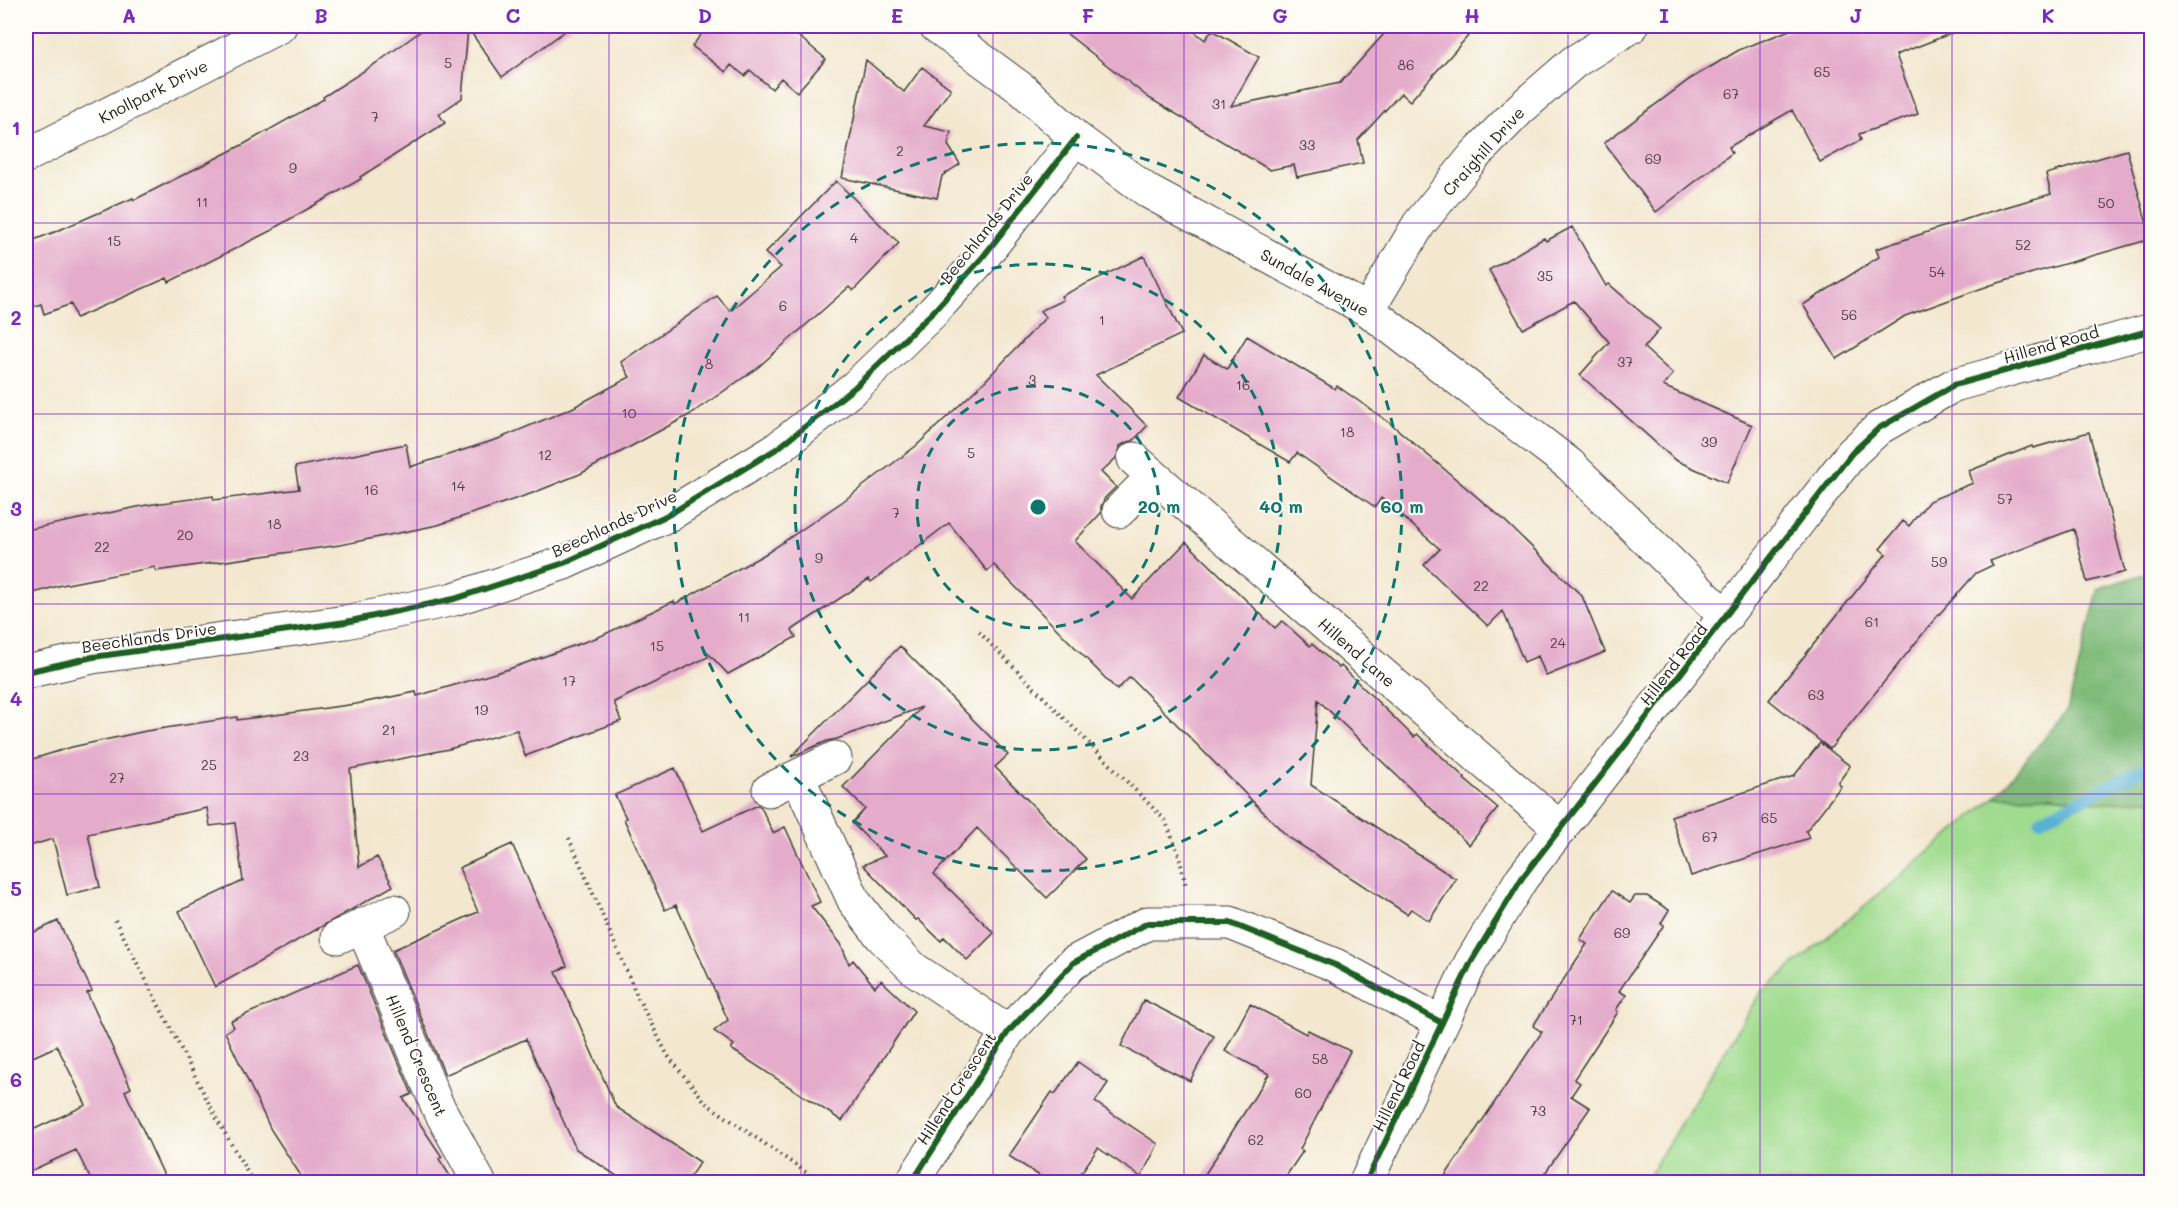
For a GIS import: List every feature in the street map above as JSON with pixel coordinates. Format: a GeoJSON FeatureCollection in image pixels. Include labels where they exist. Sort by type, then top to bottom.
{"type":"FeatureCollection","features":[{"type":"Feature","properties":{"kind":"street","name":"Knollpark Drive"},"geometry":{"type":"LineString","coordinates":[[26,156],[280,26]]}},
{"type":"Feature","properties":{"kind":"street","name":"Sundale Avenue"},"geometry":{"type":"LineString","coordinates":[[936,26],[1023,90],[1076,138],[1149,192],[1368,310],[1569,464],[1726,617]]}},
{"type":"Feature","properties":{"kind":"street","name":"Craighill Drive"},"geometry":{"type":"LineString","coordinates":[[1368,310],[1419,224],[1476,155],[1520,109],[1575,62],[1632,26]]}},
{"type":"Feature","properties":{"kind":"street","name":"Beechlands Drive"},"geometry":{"type":"LineString","coordinates":[[26,672],[93,657],[346,622],[454,599],[564,563],[670,514],[778,448],[855,387],[933,312],[982,258],[1076,138]]}},
{"type":"Feature","properties":{"kind":"street","name":"Hillend Road"},"geometry":{"type":"LineString","coordinates":[[1366,1182],[1471,962],[1522,878],[1852,453],[1880,428],[1954,385],[2151,330]]}},
{"type":"Feature","properties":{"kind":"street","name":"Hillend Lane"},"geometry":{"type":"LineString","coordinates":[[1119,511],[1143,468],[1561,829]]}},
{"type":"Feature","properties":{"kind":"street","name":"Hillend Crescent"},"geometry":{"type":"LineString","coordinates":[[835,758],[783,783],[854,901],[881,936],[914,969],[1008,1032]]}},
{"type":"Feature","properties":{"kind":"street","name":"Hillend Crescent"},"geometry":{"type":"LineString","coordinates":[[394,911],[350,931],[437,1106],[479,1182]]}},
{"type":"Feature","properties":{"kind":"street","name":"Hillend Crescent"},"geometry":{"type":"LineString","coordinates":[[912,1182],[1008,1032],[1073,963],[1148,923],[1230,923],[1335,965],[1442,1023]]}},
{"type":"Feature","properties":{"kind":"path"},"geometry":{"type":"LineString","coordinates":[[979,632],[1165,820],[1179,855],[1187,888],[1190,924]]}},
{"type":"Feature","properties":{"kind":"path"},"geometry":{"type":"LineString","coordinates":[[569,838],[639,1000],[668,1056],[707,1104],[820,1182]]}},
{"type":"Feature","properties":{"kind":"path"},"geometry":{"type":"LineString","coordinates":[[116,920],[218,1121],[253,1182]]}},
{"type":"Feature","properties":{"kind":"green space"},"geometry":{"type":"Polygon","coordinates":[[[2151,572],[2151,799],[2104,803],[2052,796],[1995,797],[2067,711],[2099,588],[2151,572]]]}},
{"type":"Feature","properties":{"kind":"green space"},"geometry":{"type":"Polygon","coordinates":[[[2052,796],[2104,803],[2151,799],[2151,1182],[1645,1182],[1760,993],[1995,797],[2052,796]]]}},
{"type":"Feature","properties":{"kind":"building"},"geometry":{"type":"Polygon","coordinates":[[[428,26],[572,26],[502,77],[468,28],[462,98],[439,114],[445,123],[360,177],[361,179],[274,229],[169,282],[167,278],[76,318],[71,304],[44,314],[41,304],[26,309],[26,243],[133,198],[134,200],[246,143],[324,99],[323,97],[378,62],[428,26]]]}},
{"type":"Feature","properties":{"kind":"building"},"geometry":{"type":"Polygon","coordinates":[[[708,26],[786,26],[826,59],[797,92],[781,78],[772,89],[750,70],[745,76],[731,65],[726,72],[692,46],[708,26]]]}},
{"type":"Feature","properties":{"kind":"building"},"geometry":{"type":"Polygon","coordinates":[[[1057,26],[1187,26],[1205,40],[1212,30],[1259,57],[1231,106],[1340,83],[1391,26],[1477,26],[1410,101],[1401,93],[1358,140],[1363,163],[1297,177],[1294,165],[1270,170],[1149,98],[1057,26]]]}},
{"type":"Feature","properties":{"kind":"building"},"geometry":{"type":"Polygon","coordinates":[[[1800,26],[1965,26],[1965,28],[1896,55],[1918,114],[1859,134],[1861,140],[1820,162],[1792,110],[1729,147],[1732,153],[1656,212],[1604,143],[1690,79],[1739,50],[1800,26]]]}},
{"type":"Feature","properties":{"kind":"building"},"geometry":{"type":"Polygon","coordinates":[[[866,60],[904,92],[922,67],[951,89],[924,126],[951,132],[948,145],[960,164],[942,176],[937,198],[842,178],[866,60]]]}},
{"type":"Feature","properties":{"kind":"building"},"geometry":{"type":"Polygon","coordinates":[[[2127,150],[2151,239],[1991,285],[1905,316],[1837,359],[1803,305],[1879,257],[1876,249],[2051,194],[2046,174],[2127,150]]]}},
{"type":"Feature","properties":{"kind":"building"},"geometry":{"type":"Polygon","coordinates":[[[836,181],[899,243],[853,291],[849,287],[756,369],[689,415],[580,474],[533,493],[438,525],[340,545],[156,571],[155,567],[62,585],[26,595],[26,530],[147,505],[213,496],[214,500],[299,489],[295,467],[406,444],[410,467],[498,439],[572,408],[630,377],[621,362],[717,296],[730,311],[781,267],[765,253],[836,181]]]}},
{"type":"Feature","properties":{"kind":"building"},"geometry":{"type":"Polygon","coordinates":[[[1572,227],[1606,286],[1609,284],[1660,329],[1644,348],[1673,374],[1663,386],[1752,425],[1727,483],[1675,460],[1580,375],[1609,342],[1574,301],[1523,329],[1489,270],[1544,238],[1546,241],[1572,227]]]}},
{"type":"Feature","properties":{"kind":"building"},"geometry":{"type":"Polygon","coordinates":[[[1144,256],[1182,334],[1096,375],[1147,426],[1133,441],[1120,446],[1116,458],[1101,472],[1116,487],[1105,498],[1101,506],[1101,513],[1075,541],[1132,599],[1186,542],[1275,628],[1282,621],[1310,646],[1312,644],[1339,668],[1341,666],[1414,737],[1417,734],[1498,808],[1469,845],[1318,700],[1311,785],[1456,879],[1429,921],[1411,909],[1407,914],[1288,837],[1130,677],[1117,690],[994,565],[987,571],[949,523],[871,582],[869,579],[792,630],[796,637],[728,674],[705,650],[708,657],[614,702],[621,721],[525,756],[517,730],[449,749],[350,769],[359,867],[377,857],[393,886],[215,987],[179,911],[243,881],[235,823],[210,826],[207,808],[88,834],[100,887],[67,895],[53,839],[26,847],[26,761],[72,747],[146,731],[237,717],[237,720],[356,704],[416,692],[417,696],[509,669],[601,636],[674,601],[675,604],[767,553],[842,502],[916,446],[984,382],[1046,317],[1040,311],[1063,300],[1061,296],[1144,256]]]}},
{"type":"Feature","properties":{"kind":"building"},"geometry":{"type":"Polygon","coordinates":[[[1247,336],[1335,389],[1337,386],[1390,423],[1503,519],[1582,596],[1605,652],[1546,676],[1538,656],[1524,662],[1503,611],[1488,626],[1424,565],[1440,549],[1381,498],[1375,507],[1297,453],[1290,462],[1179,397],[1204,355],[1227,369],[1247,336]]]}},
{"type":"Feature","properties":{"kind":"building"},"geometry":{"type":"Polygon","coordinates":[[[2089,432],[2125,572],[2087,582],[2074,529],[1990,561],[1993,565],[1976,573],[1934,620],[1830,749],[1769,700],[1886,554],[1880,549],[1903,521],[1909,526],[1929,501],[1973,483],[1969,471],[2032,446],[2033,448],[2089,432]]]}},
{"type":"Feature","properties":{"kind":"building"},"geometry":{"type":"Polygon","coordinates":[[[900,646],[1008,755],[995,767],[1086,859],[1047,898],[977,828],[934,874],[994,933],[967,960],[944,937],[941,941],[918,919],[916,920],[863,865],[885,856],[852,823],[865,809],[843,787],[922,707],[827,741],[791,757],[900,646]]]}},
{"type":"Feature","properties":{"kind":"building"},"geometry":{"type":"Polygon","coordinates":[[[1820,743],[1850,766],[1838,783],[1841,786],[1806,831],[1809,838],[1691,876],[1671,816],[1794,776],[1820,743]]]}},
{"type":"Feature","properties":{"kind":"building"},"geometry":{"type":"Polygon","coordinates":[[[675,768],[703,831],[758,805],[773,833],[785,827],[820,902],[811,906],[841,944],[849,964],[853,960],[875,987],[881,980],[914,1011],[842,1121],[731,1049],[734,1045],[714,1031],[728,1020],[676,905],[665,910],[615,795],[675,768]]]}},
{"type":"Feature","properties":{"kind":"building"},"geometry":{"type":"Polygon","coordinates":[[[512,844],[567,966],[556,972],[616,1107],[700,1162],[686,1182],[626,1182],[576,1149],[526,1039],[445,1075],[393,950],[478,912],[459,868],[512,844]]]}},
{"type":"Feature","properties":{"kind":"building"},"geometry":{"type":"Polygon","coordinates":[[[1612,891],[1630,903],[1635,896],[1647,896],[1669,910],[1661,923],[1664,925],[1619,991],[1626,995],[1616,1010],[1618,1012],[1574,1079],[1580,1083],[1571,1096],[1590,1108],[1539,1182],[1441,1182],[1542,1032],[1533,1026],[1587,944],[1580,939],[1612,891]]]}},
{"type":"Feature","properties":{"kind":"building"},"geometry":{"type":"Polygon","coordinates":[[[58,921],[92,991],[87,993],[131,1088],[125,1091],[167,1182],[92,1182],[76,1150],[26,1173],[26,1133],[86,1105],[57,1046],[26,1060],[26,936],[58,921]]]}},
{"type":"Feature","properties":{"kind":"building"},"geometry":{"type":"Polygon","coordinates":[[[358,965],[412,1094],[403,1098],[442,1157],[439,1159],[454,1182],[305,1182],[271,1130],[225,1032],[234,1027],[231,1021],[358,965]]]}},
{"type":"Feature","properties":{"kind":"building"},"geometry":{"type":"Polygon","coordinates":[[[1144,1000],[1214,1036],[1190,1081],[1121,1046],[1144,1000]]]}},
{"type":"Feature","properties":{"kind":"building"},"geometry":{"type":"Polygon","coordinates":[[[1250,1004],[1306,1034],[1308,1030],[1350,1051],[1300,1149],[1303,1151],[1282,1182],[1200,1182],[1269,1074],[1225,1051],[1250,1004]]]}},
{"type":"Feature","properties":{"kind":"building"},"geometry":{"type":"Polygon","coordinates":[[[1078,1062],[1108,1083],[1095,1102],[1158,1144],[1141,1177],[1098,1148],[1075,1182],[1049,1182],[1009,1156],[1052,1092],[1055,1094],[1078,1062]]]}},
{"type":"Feature","properties":{"kind":"waterway"},"geometry":{"type":"LineString","coordinates":[[2040,820],[2152,765]]}},
{"type":"Feature","properties":{"kind":"cycle path"},"geometry":{"type":"LineString","coordinates":[[26,672],[93,657],[346,622],[454,599],[564,563],[670,514],[778,448],[855,387],[933,312],[982,258],[1076,138]]}},
{"type":"Feature","properties":{"kind":"cycle path"},"geometry":{"type":"LineString","coordinates":[[1366,1182],[1471,962],[1522,878],[1852,453],[1879,428],[1954,385],[2152,330]]}},
{"type":"Feature","properties":{"kind":"cycle path"},"geometry":{"type":"LineString","coordinates":[[912,1182],[1008,1032],[1073,963],[1148,923],[1230,923],[1335,965],[1442,1023]]}}]}
